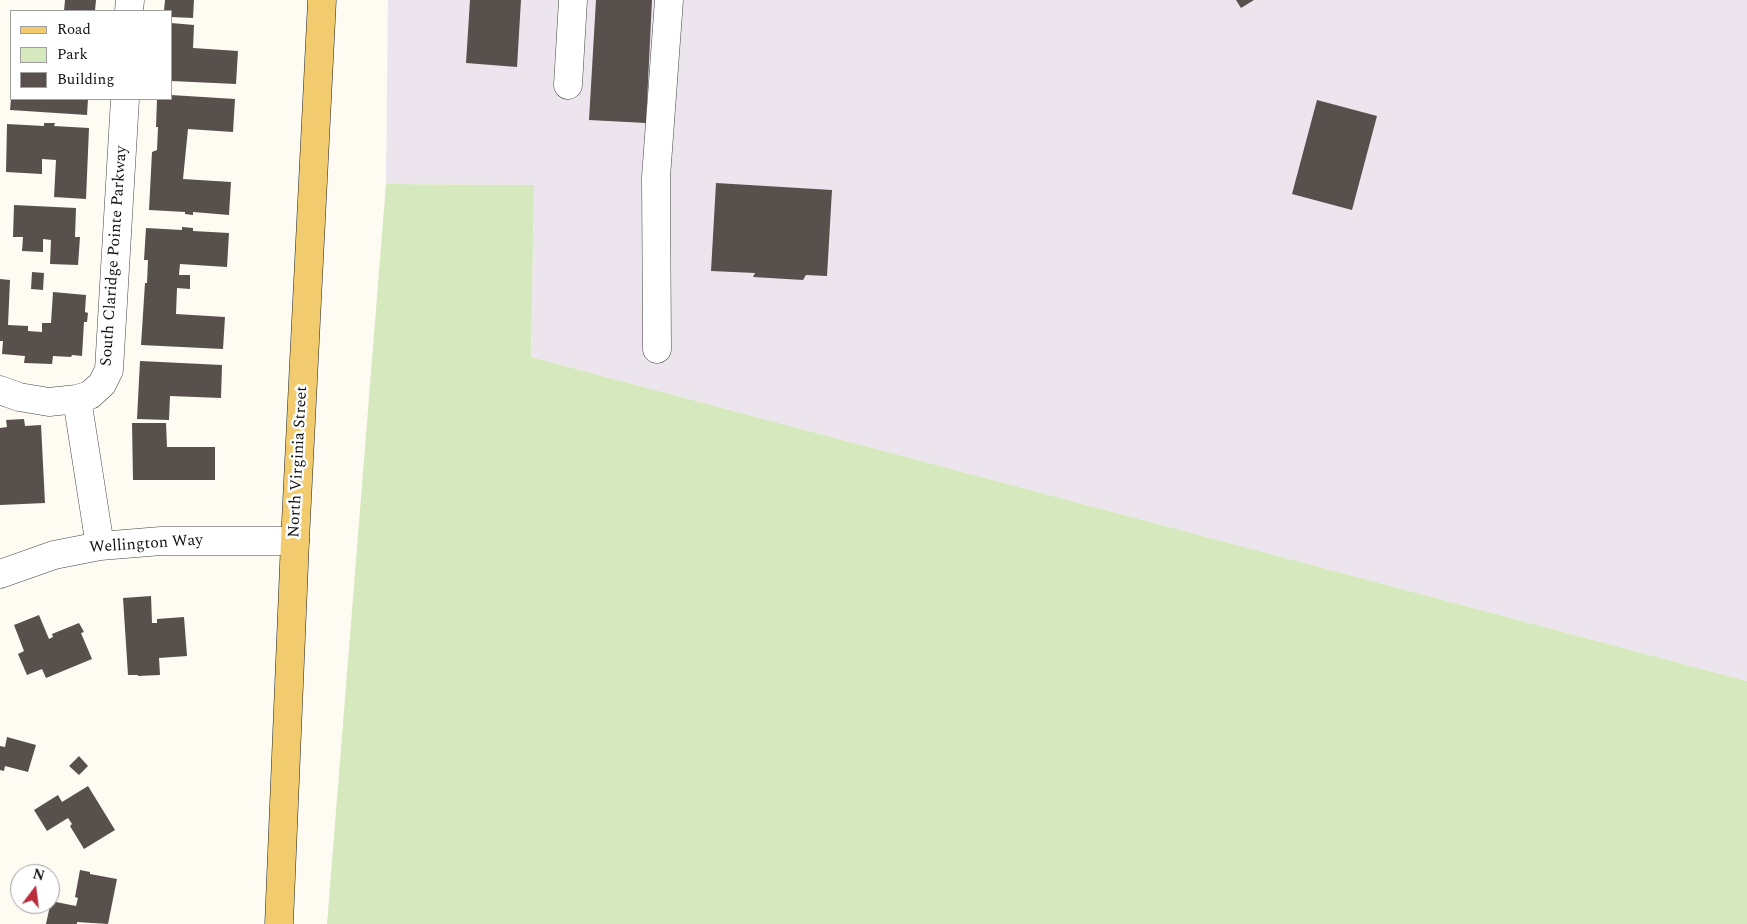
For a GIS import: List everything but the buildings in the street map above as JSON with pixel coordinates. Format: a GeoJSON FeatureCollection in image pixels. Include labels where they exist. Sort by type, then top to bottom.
{"type":"FeatureCollection","features":[{"type":"Feature","properties":{"kind":"main road","name":"North Virginia Street"},"geometry":{"type":"LineString","coordinates":[[279,924],[295,541],[322,0]]}},
{"type":"Feature","properties":{"kind":"street"},"geometry":{"type":"LineString","coordinates":[[568,86],[573,0]]}},
{"type":"Feature","properties":{"kind":"street"},"geometry":{"type":"LineString","coordinates":[[657,349],[656,177],[669,0]]}},
{"type":"Feature","properties":{"kind":"street","name":"South Claridge Pointe Parkway"},"geometry":{"type":"LineString","coordinates":[[0,390],[19,397],[49,402],[77,398],[90,394],[102,384],[109,370],[124,100]]}},
{"type":"Feature","properties":{"kind":"street"},"geometry":{"type":"LineString","coordinates":[[77,398],[100,546]]}},
{"type":"Feature","properties":{"kind":"street","name":"Wellington Way"},"geometry":{"type":"LineString","coordinates":[[0,574],[54,555],[100,546],[161,541],[295,541]]}},
{"type":"Feature","properties":{"kind":"shaded area"},"geometry":{"type":"Polygon","coordinates":[[[388,0],[1747,0],[1747,681],[531,357],[534,185],[386,184],[388,0]]]}},
{"type":"Feature","properties":{"kind":"green space"},"geometry":{"type":"Polygon","coordinates":[[[386,184],[534,185],[531,357],[1747,681],[1747,924],[327,924],[386,184]]]}}]}
